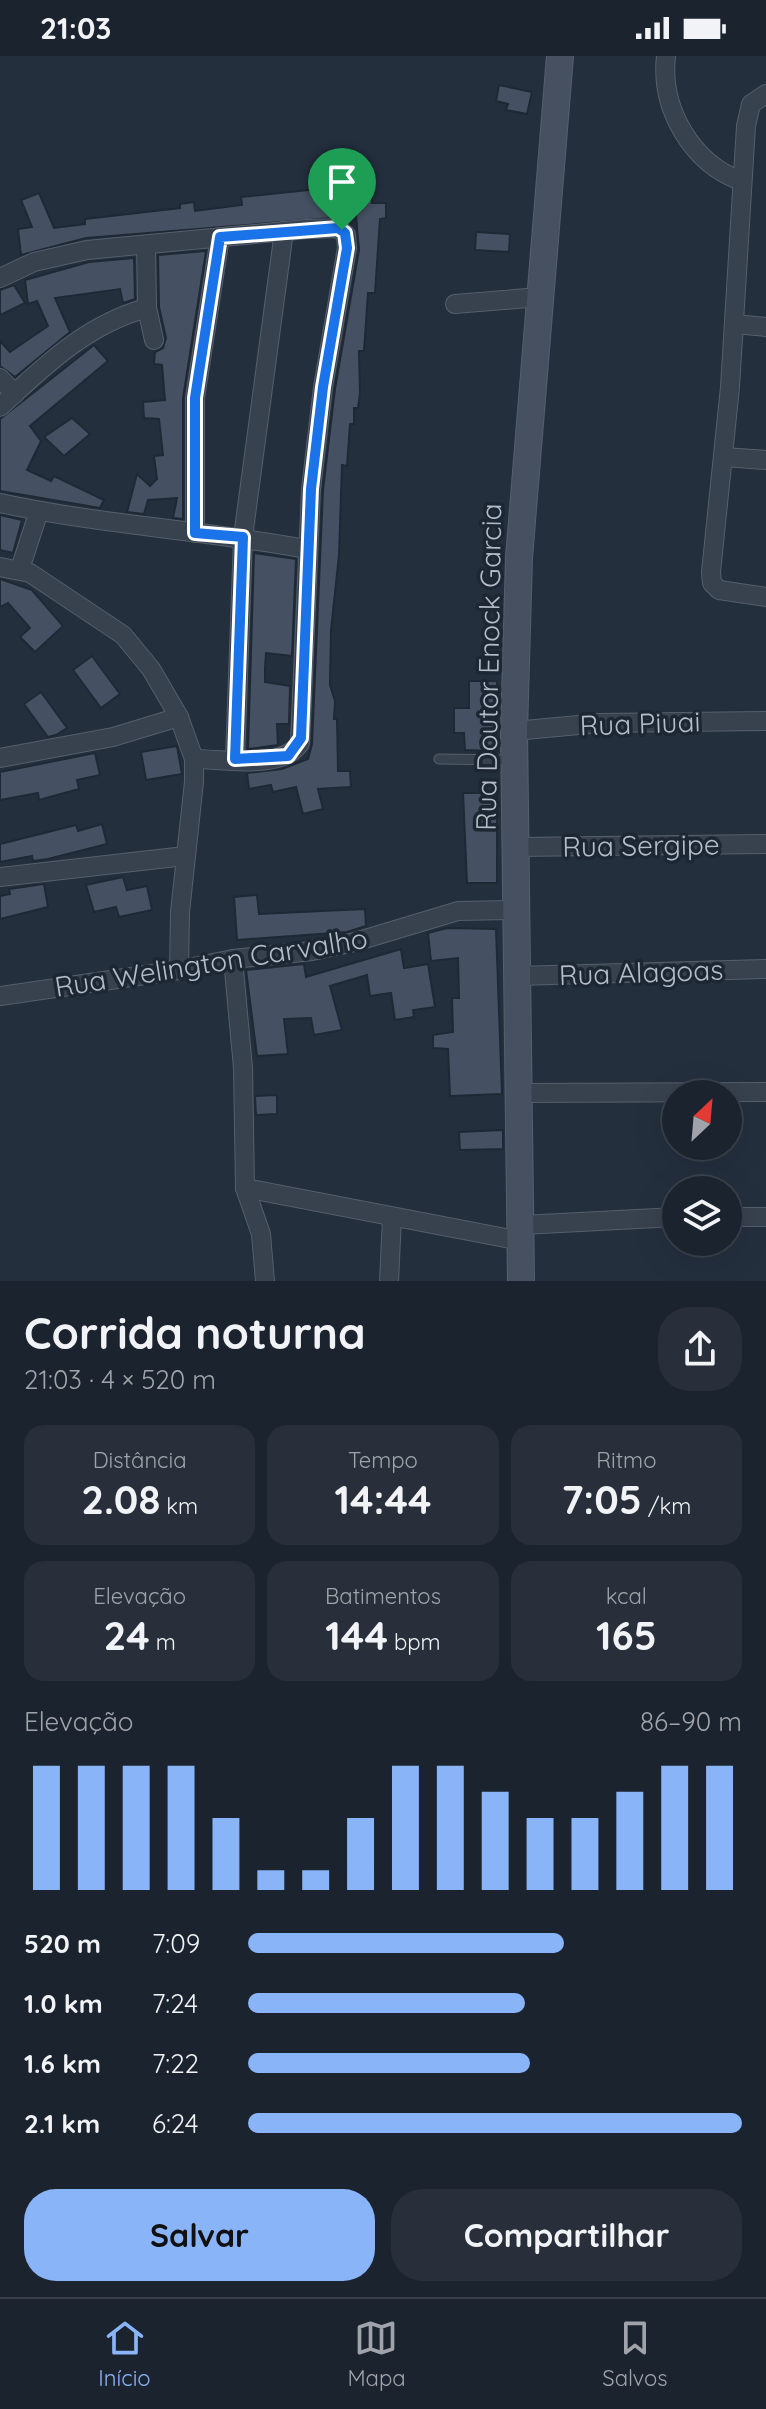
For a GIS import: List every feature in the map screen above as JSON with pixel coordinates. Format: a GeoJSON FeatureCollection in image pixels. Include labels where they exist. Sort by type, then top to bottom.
{"type":"FeatureCollection","features":[{"type":"Feature","properties":{"kind":"street","name":"Rua Doutor Enock Garcia"},"geometry":{"type":"LineString","coordinates":[[521,1281],[514,760],[519,558],[560,56]]}},
{"type":"Feature","properties":{"kind":"street"},"geometry":{"type":"LineString","coordinates":[[666,56],[667,86],[687,138],[710,167],[741,181]]}},
{"type":"Feature","properties":{"kind":"street"},"geometry":{"type":"LineString","coordinates":[[766,94],[757,97],[749,108],[712,583],[724,592],[766,597]]}},
{"type":"Feature","properties":{"kind":"street"},"geometry":{"type":"LineString","coordinates":[[0,278],[61,255],[284,231],[338,228],[345,233],[347,248],[323,387],[306,549],[300,743],[288,756],[194,759]]}},
{"type":"Feature","properties":{"kind":"street"},"geometry":{"type":"LineString","coordinates":[[235,759],[243,537],[284,231]]}},
{"type":"Feature","properties":{"kind":"street"},"geometry":{"type":"LineString","coordinates":[[195,533],[195,398],[220,237]]}},
{"type":"Feature","properties":{"kind":"street"},"geometry":{"type":"LineString","coordinates":[[146,245],[147,308],[154,340]]}},
{"type":"Feature","properties":{"kind":"street"},"geometry":{"type":"LineString","coordinates":[[455,304],[540,297]]}},
{"type":"Feature","properties":{"kind":"street"},"geometry":{"type":"LineString","coordinates":[[0,407],[99,325],[147,308]]}},
{"type":"Feature","properties":{"kind":"street"},"geometry":{"type":"LineString","coordinates":[[734,324],[766,327]]}},
{"type":"Feature","properties":{"kind":"street"},"geometry":{"type":"LineString","coordinates":[[0,378],[15,394]]}},
{"type":"Feature","properties":{"kind":"street"},"geometry":{"type":"LineString","coordinates":[[724,457],[766,460]]}},
{"type":"Feature","properties":{"kind":"street"},"geometry":{"type":"LineString","coordinates":[[0,503],[140,528],[243,537],[306,549]]}},
{"type":"Feature","properties":{"kind":"street"},"geometry":{"type":"LineString","coordinates":[[20,569],[39,511]]}},
{"type":"Feature","properties":{"kind":"street"},"geometry":{"type":"LineString","coordinates":[[0,567],[20,569],[123,635],[151,669],[179,717],[194,759],[179,970]]}},
{"type":"Feature","properties":{"kind":"street"},"geometry":{"type":"LineString","coordinates":[[0,758],[148,729],[179,717]]}},
{"type":"Feature","properties":{"kind":"street","name":"Rua Piuai"},"geometry":{"type":"LineString","coordinates":[[514,731],[600,723],[766,721]]}},
{"type":"Feature","properties":{"kind":"street","name":"Rua Sergipe"},"geometry":{"type":"LineString","coordinates":[[516,847],[766,844]]}},
{"type":"Feature","properties":{"kind":"street"},"geometry":{"type":"LineString","coordinates":[[0,877],[185,856]]}},
{"type":"Feature","properties":{"kind":"street","name":"Rua Welington Carvalho"},"geometry":{"type":"LineString","coordinates":[[0,996],[355,942],[458,911],[515,910]]}},
{"type":"Feature","properties":{"kind":"street"},"geometry":{"type":"LineString","coordinates":[[233,959],[243,1068],[245,1188],[261,1234],[265,1281]]}},
{"type":"Feature","properties":{"kind":"street","name":"Rua Alagoas"},"geometry":{"type":"LineString","coordinates":[[516,976],[766,969]]}},
{"type":"Feature","properties":{"kind":"street"},"geometry":{"type":"LineString","coordinates":[[517,1093],[766,1092]]}},
{"type":"Feature","properties":{"kind":"street"},"geometry":{"type":"LineString","coordinates":[[245,1188],[392,1218],[522,1233],[662,1218]]}},
{"type":"Feature","properties":{"kind":"street"},"geometry":{"type":"LineString","coordinates":[[742,1217],[766,1217]]}},
{"type":"Feature","properties":{"kind":"street"},"geometry":{"type":"LineString","coordinates":[[389,1281],[392,1218]]}},
{"type":"Feature","properties":{"kind":"lane"},"geometry":{"type":"LineString","coordinates":[[439,759],[514,760]]}},
{"type":"Feature","properties":{"kind":"building"},"geometry":{"type":"Polygon","coordinates":[[[499,85],[532,92],[527,114],[506,110],[508,104],[496,101],[499,85]]]}},
{"type":"Feature","properties":{"kind":"building"},"geometry":{"type":"Polygon","coordinates":[[[371,186],[372,203],[386,203],[386,218],[380,219],[375,293],[368,293],[364,351],[359,351],[358,408],[354,408],[354,424],[350,424],[347,466],[342,465],[339,555],[331,630],[330,685],[335,701],[334,719],[337,719],[338,771],[350,771],[351,787],[318,789],[323,809],[303,814],[296,787],[273,792],[271,785],[249,789],[247,773],[282,769],[308,759],[312,744],[323,490],[335,389],[359,250],[356,216],[86,238],[21,255],[18,229],[32,227],[21,200],[39,193],[54,228],[85,224],[85,219],[180,208],[180,204],[194,202],[195,211],[242,205],[241,197],[371,186]]]}},
{"type":"Feature","properties":{"kind":"building"},"geometry":{"type":"Polygon","coordinates":[[[476,232],[510,234],[509,252],[475,250],[476,232]]]}},
{"type":"Feature","properties":{"kind":"building"},"geometry":{"type":"Polygon","coordinates":[[[206,251],[183,398],[183,519],[173,518],[177,498],[148,500],[144,514],[127,512],[137,474],[150,486],[157,479],[154,456],[163,455],[159,419],[144,418],[143,402],[165,400],[162,365],[154,364],[155,352],[163,348],[166,338],[159,307],[158,255],[206,251]]]}},
{"type":"Feature","properties":{"kind":"building"},"geometry":{"type":"Polygon","coordinates":[[[134,258],[135,299],[123,303],[120,289],[55,298],[70,332],[15,377],[0,366],[0,341],[10,352],[48,326],[37,301],[28,304],[25,280],[89,262],[134,258]]]}},
{"type":"Feature","properties":{"kind":"building"},"geometry":{"type":"Polygon","coordinates":[[[14,285],[25,303],[0,315],[0,290],[14,285]]]}},
{"type":"Feature","properties":{"kind":"building"},"geometry":{"type":"Polygon","coordinates":[[[94,345],[108,361],[30,426],[41,441],[27,470],[51,481],[54,476],[104,500],[100,508],[0,491],[0,419],[94,345]]]}},
{"type":"Feature","properties":{"kind":"building"},"geometry":{"type":"Polygon","coordinates":[[[72,418],[90,434],[64,456],[44,437],[72,418]]]}},
{"type":"Feature","properties":{"kind":"building"},"geometry":{"type":"Polygon","coordinates":[[[0,515],[22,520],[13,553],[0,550],[0,515]]]}},
{"type":"Feature","properties":{"kind":"building"},"geometry":{"type":"Polygon","coordinates":[[[254,553],[296,559],[292,656],[266,653],[265,669],[265,682],[290,686],[289,724],[277,724],[278,745],[248,749],[254,553]]]}},
{"type":"Feature","properties":{"kind":"building"},"geometry":{"type":"Polygon","coordinates":[[[0,579],[32,590],[63,626],[35,652],[20,637],[30,628],[8,603],[0,607],[0,579]]]}},
{"type":"Feature","properties":{"kind":"building"},"geometry":{"type":"Polygon","coordinates":[[[92,656],[120,694],[101,708],[73,670],[92,656]]]}},
{"type":"Feature","properties":{"kind":"building"},"geometry":{"type":"Polygon","coordinates":[[[469,681],[497,681],[497,751],[465,750],[464,733],[454,733],[454,708],[469,708],[469,681]]]}},
{"type":"Feature","properties":{"kind":"building"},"geometry":{"type":"Polygon","coordinates":[[[41,692],[67,728],[48,737],[24,704],[41,692]]]}},
{"type":"Feature","properties":{"kind":"building"},"geometry":{"type":"Polygon","coordinates":[[[177,746],[182,774],[146,780],[141,752],[177,746]]]}},
{"type":"Feature","properties":{"kind":"building"},"geometry":{"type":"Polygon","coordinates":[[[95,753],[100,775],[77,780],[79,789],[39,800],[38,793],[0,800],[0,772],[95,753]]]}},
{"type":"Feature","properties":{"kind":"building"},"geometry":{"type":"Polygon","coordinates":[[[463,793],[497,793],[497,883],[467,883],[463,793]]]}},
{"type":"Feature","properties":{"kind":"building"},"geometry":{"type":"Polygon","coordinates":[[[102,824],[107,844],[48,859],[33,861],[32,856],[0,862],[0,844],[76,825],[78,831],[102,824]]]}},
{"type":"Feature","properties":{"kind":"building"},"geometry":{"type":"Polygon","coordinates":[[[123,877],[127,890],[147,886],[152,910],[119,917],[116,907],[94,912],[86,885],[123,877]]]}},
{"type":"Feature","properties":{"kind":"building"},"geometry":{"type":"Polygon","coordinates":[[[44,884],[48,907],[0,919],[0,896],[10,894],[9,889],[44,884]]]}},
{"type":"Feature","properties":{"kind":"building"},"geometry":{"type":"Polygon","coordinates":[[[257,895],[259,914],[365,909],[366,926],[347,932],[237,940],[234,897],[257,895]]]}},
{"type":"Feature","properties":{"kind":"building"},"geometry":{"type":"Polygon","coordinates":[[[447,928],[496,929],[502,1094],[450,1096],[448,1049],[433,1048],[433,1035],[453,1032],[452,998],[459,998],[458,958],[431,961],[428,933],[447,928]]]}},
{"type":"Feature","properties":{"kind":"building"},"geometry":{"type":"Polygon","coordinates":[[[401,949],[404,968],[428,964],[435,1007],[413,1010],[414,1017],[395,1020],[391,993],[370,996],[367,975],[330,986],[342,1030],[314,1035],[311,1018],[284,1019],[288,1054],[257,1056],[246,970],[304,964],[306,977],[401,949]]]}},
{"type":"Feature","properties":{"kind":"building"},"geometry":{"type":"Polygon","coordinates":[[[277,1095],[277,1114],[256,1115],[255,1096],[277,1095]]]}},
{"type":"Feature","properties":{"kind":"building"},"geometry":{"type":"Polygon","coordinates":[[[503,1130],[503,1149],[460,1150],[459,1132],[503,1130]]]}},
{"type":"Feature","properties":{"kind":"route"},"geometry":{"type":"LineString","coordinates":[[307,229],[342,230],[346,235],[347,248],[323,387],[306,549],[300,743],[288,756],[235,759],[243,537],[195,533],[195,398],[220,237],[307,229]]}}]}
